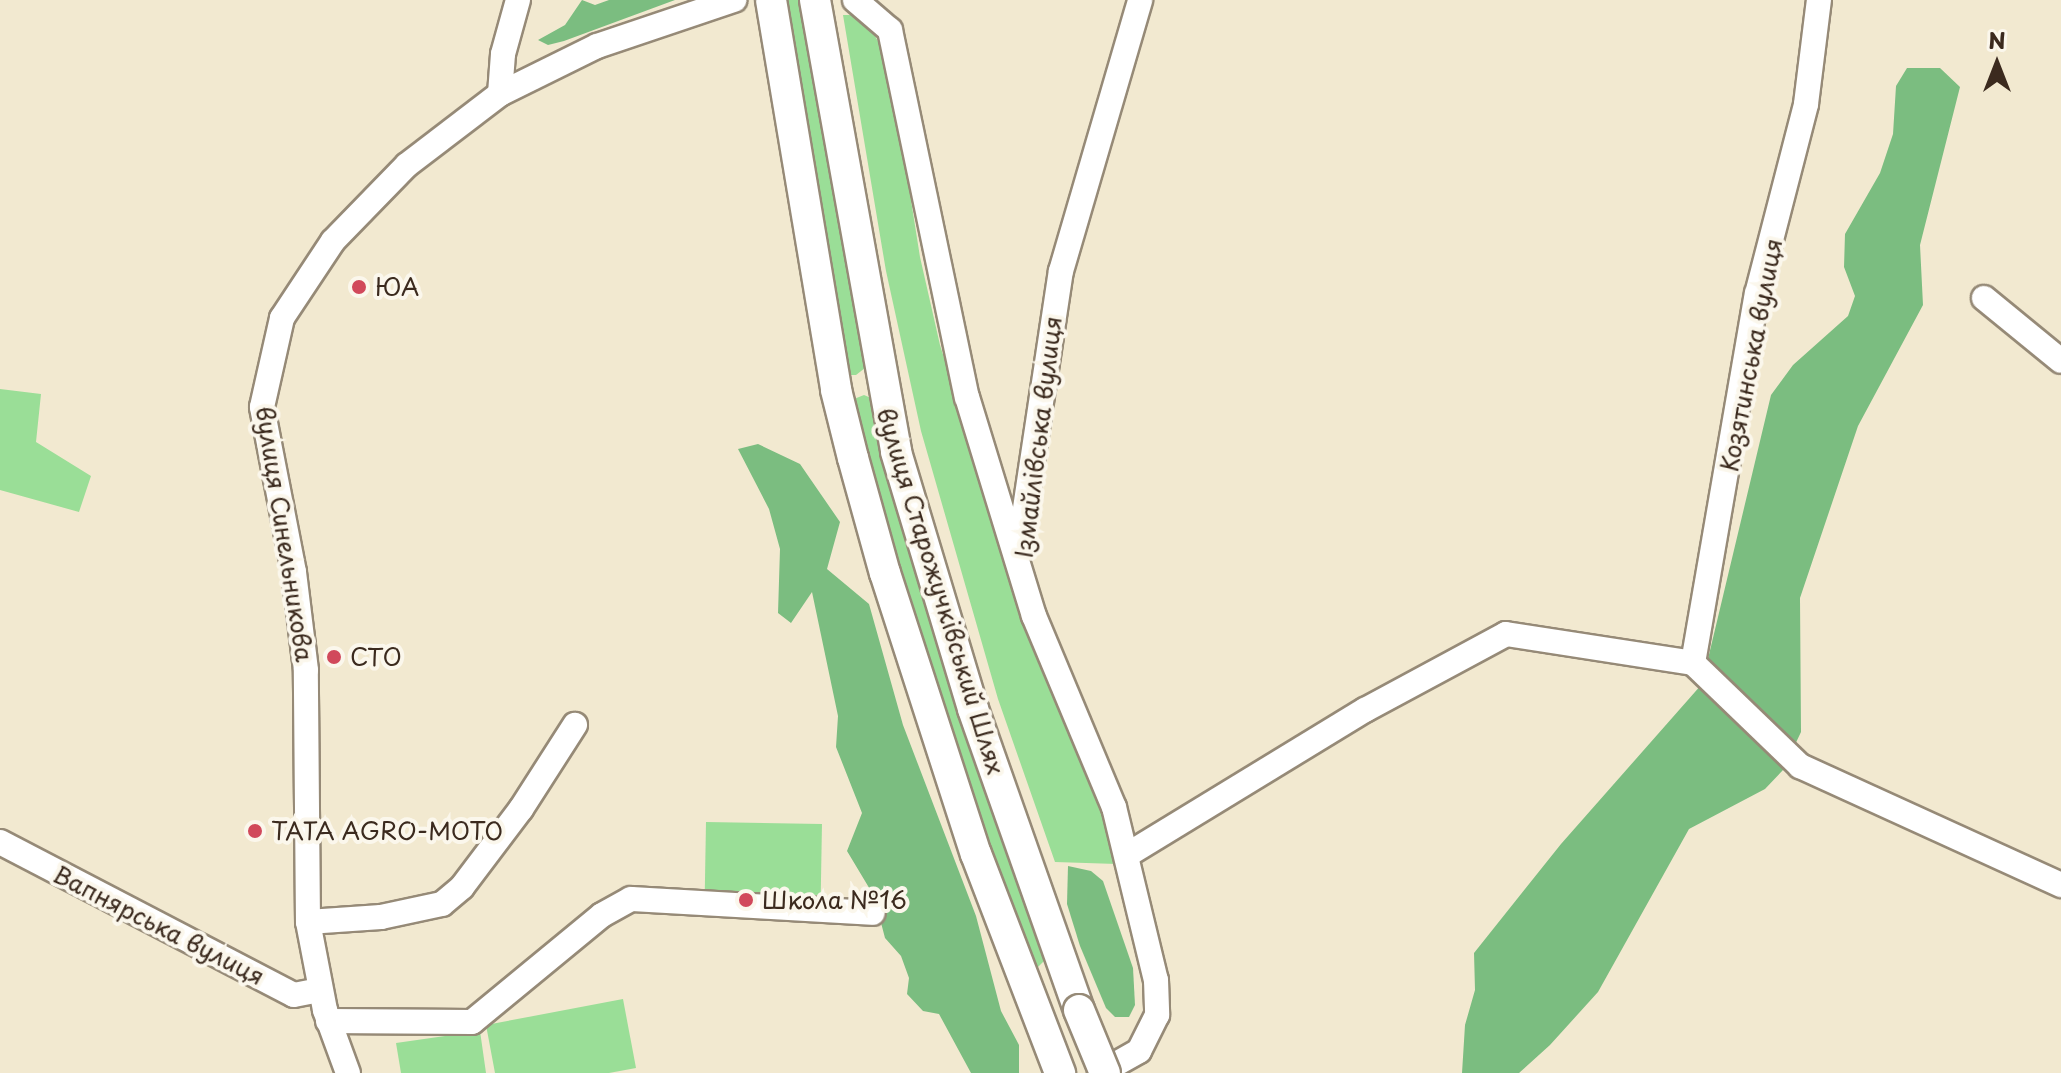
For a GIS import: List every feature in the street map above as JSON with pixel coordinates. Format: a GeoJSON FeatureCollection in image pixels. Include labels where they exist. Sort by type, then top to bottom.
{"type":"FeatureCollection","features":[{"type":"Feature","properties":{"kind":"main road","name":"вулиця Старожучківський Шлях"},"geometry":{"type":"LineString","coordinates":[[771,0],[836,390],[885,573],[1027,992],[1060,1073]]}},
{"type":"Feature","properties":{"kind":"main road","name":"вулиця Старожучківський Шлях"},"geometry":{"type":"LineString","coordinates":[[815,0],[879,381],[950,636],[1066,978],[1103,1073]]}},
{"type":"Feature","properties":{"kind":"main road"},"geometry":{"type":"LineString","coordinates":[[836,390],[879,381]]}},
{"type":"Feature","properties":{"kind":"main road"},"geometry":{"type":"LineString","coordinates":[[1027,992],[1066,978]]}},
{"type":"Feature","properties":{"kind":"street"},"geometry":{"type":"LineString","coordinates":[[500,94],[503,54],[518,0]]}},
{"type":"Feature","properties":{"kind":"street","name":"вулиця Синельникова"},"geometry":{"type":"LineString","coordinates":[[348,1073],[328,1021],[308,922],[306,670],[294,572],[262,407],[270,358],[282,318],[333,241],[407,165],[500,94],[597,46],[734,0]]}},
{"type":"Feature","properties":{"kind":"street"},"geometry":{"type":"LineString","coordinates":[[855,0],[890,30],[967,397],[1018,559]]}},
{"type":"Feature","properties":{"kind":"street","name":"Ізмайлівська вулиця"},"geometry":{"type":"LineString","coordinates":[[1103,1073],[1139,1051],[1157,1015],[1156,980],[1114,807],[1034,616],[1018,559],[1061,271],[1140,0]]}},
{"type":"Feature","properties":{"kind":"street","name":"Козятинська вулиця"},"geometry":{"type":"LineString","coordinates":[[1693,663],[1757,294],[1806,104],[1819,0]]}},
{"type":"Feature","properties":{"kind":"street"},"geometry":{"type":"LineString","coordinates":[[1984,298],[2061,361]]}},
{"type":"Feature","properties":{"kind":"street"},"geometry":{"type":"LineString","coordinates":[[1127,855],[1365,710],[1506,634],[1693,663],[1800,766],[2061,885]]}},
{"type":"Feature","properties":{"kind":"street"},"geometry":{"type":"LineString","coordinates":[[308,922],[381,917],[442,904],[462,887],[521,809],[575,725]]}},
{"type":"Feature","properties":{"kind":"street","name":"Вапнярська вулиця"},"geometry":{"type":"LineString","coordinates":[[0,842],[294,995],[320,990]]}},
{"type":"Feature","properties":{"kind":"street"},"geometry":{"type":"LineString","coordinates":[[328,1021],[472,1022],[602,915],[631,899],[873,913]]}},
{"type":"Feature","properties":{"kind":"green space"},"geometry":{"type":"Polygon","coordinates":[[[582,0],[595,5],[609,0],[675,0],[564,41],[548,45],[538,40],[565,25],[582,0]]]}},
{"type":"Feature","properties":{"kind":"green space"},"geometry":{"type":"Polygon","coordinates":[[[783,0],[806,0],[865,368],[856,375],[846,375],[783,0]]]}},
{"type":"Feature","properties":{"kind":"green space"},"geometry":{"type":"Polygon","coordinates":[[[843,15],[854,15],[870,27],[889,61],[920,257],[940,345],[1028,622],[1096,785],[1117,864],[1055,862],[998,699],[921,431],[886,271],[843,15]]]}},
{"type":"Feature","properties":{"kind":"green space"},"geometry":{"type":"Polygon","coordinates":[[[1907,68],[1940,68],[1960,87],[1920,245],[1923,305],[1858,426],[1800,598],[1801,732],[1783,770],[1765,789],[1689,829],[1598,992],[1550,1045],[1519,1073],[1462,1073],[1465,1025],[1475,990],[1474,953],[1561,844],[1702,684],[1771,395],[1793,365],[1848,316],[1855,296],[1844,267],[1845,234],[1880,173],[1893,134],[1896,86],[1907,68]]]}},
{"type":"Feature","properties":{"kind":"green space"},"geometry":{"type":"Polygon","coordinates":[[[0,389],[41,394],[36,442],[91,476],[79,512],[0,490],[0,389]]]}},
{"type":"Feature","properties":{"kind":"green space"},"geometry":{"type":"Polygon","coordinates":[[[864,395],[871,398],[1048,957],[1036,969],[1027,963],[941,717],[849,401],[864,395]]]}},
{"type":"Feature","properties":{"kind":"green space"},"geometry":{"type":"Polygon","coordinates":[[[758,444],[800,464],[840,522],[827,569],[869,604],[903,725],[976,916],[1001,1011],[1019,1045],[1019,1073],[971,1073],[939,1014],[923,1011],[907,994],[909,978],[901,956],[885,938],[874,896],[847,851],[862,813],[836,747],[838,716],[812,592],[791,623],[778,613],[780,549],[769,509],[738,449],[758,444]]]}},
{"type":"Feature","properties":{"kind":"green space"},"geometry":{"type":"Polygon","coordinates":[[[706,822],[822,824],[821,895],[705,893],[706,822]]]}},
{"type":"Feature","properties":{"kind":"green space"},"geometry":{"type":"Polygon","coordinates":[[[1068,866],[1091,871],[1103,881],[1133,968],[1135,1005],[1129,1017],[1115,1017],[1106,1008],[1080,946],[1067,904],[1068,866]]]}},
{"type":"Feature","properties":{"kind":"green space"},"geometry":{"type":"Polygon","coordinates":[[[623,999],[636,1068],[609,1073],[495,1073],[486,1025],[623,999]]]}},
{"type":"Feature","properties":{"kind":"green space"},"geometry":{"type":"Polygon","coordinates":[[[480,1031],[486,1073],[401,1073],[396,1043],[480,1031]]]}},
{"type":"Feature","properties":{"kind":"place","name":"ЮА"},"geometry":{"type":"Point","coordinates":[359,287]}},
{"type":"Feature","properties":{"kind":"place","name":"СТО"},"geometry":{"type":"Point","coordinates":[334,657]}},
{"type":"Feature","properties":{"kind":"place","name":"TATA AGRO-MOTO"},"geometry":{"type":"Point","coordinates":[255,831]}},
{"type":"Feature","properties":{"kind":"place","name":"Школа №16"},"geometry":{"type":"Point","coordinates":[746,900]}}]}
